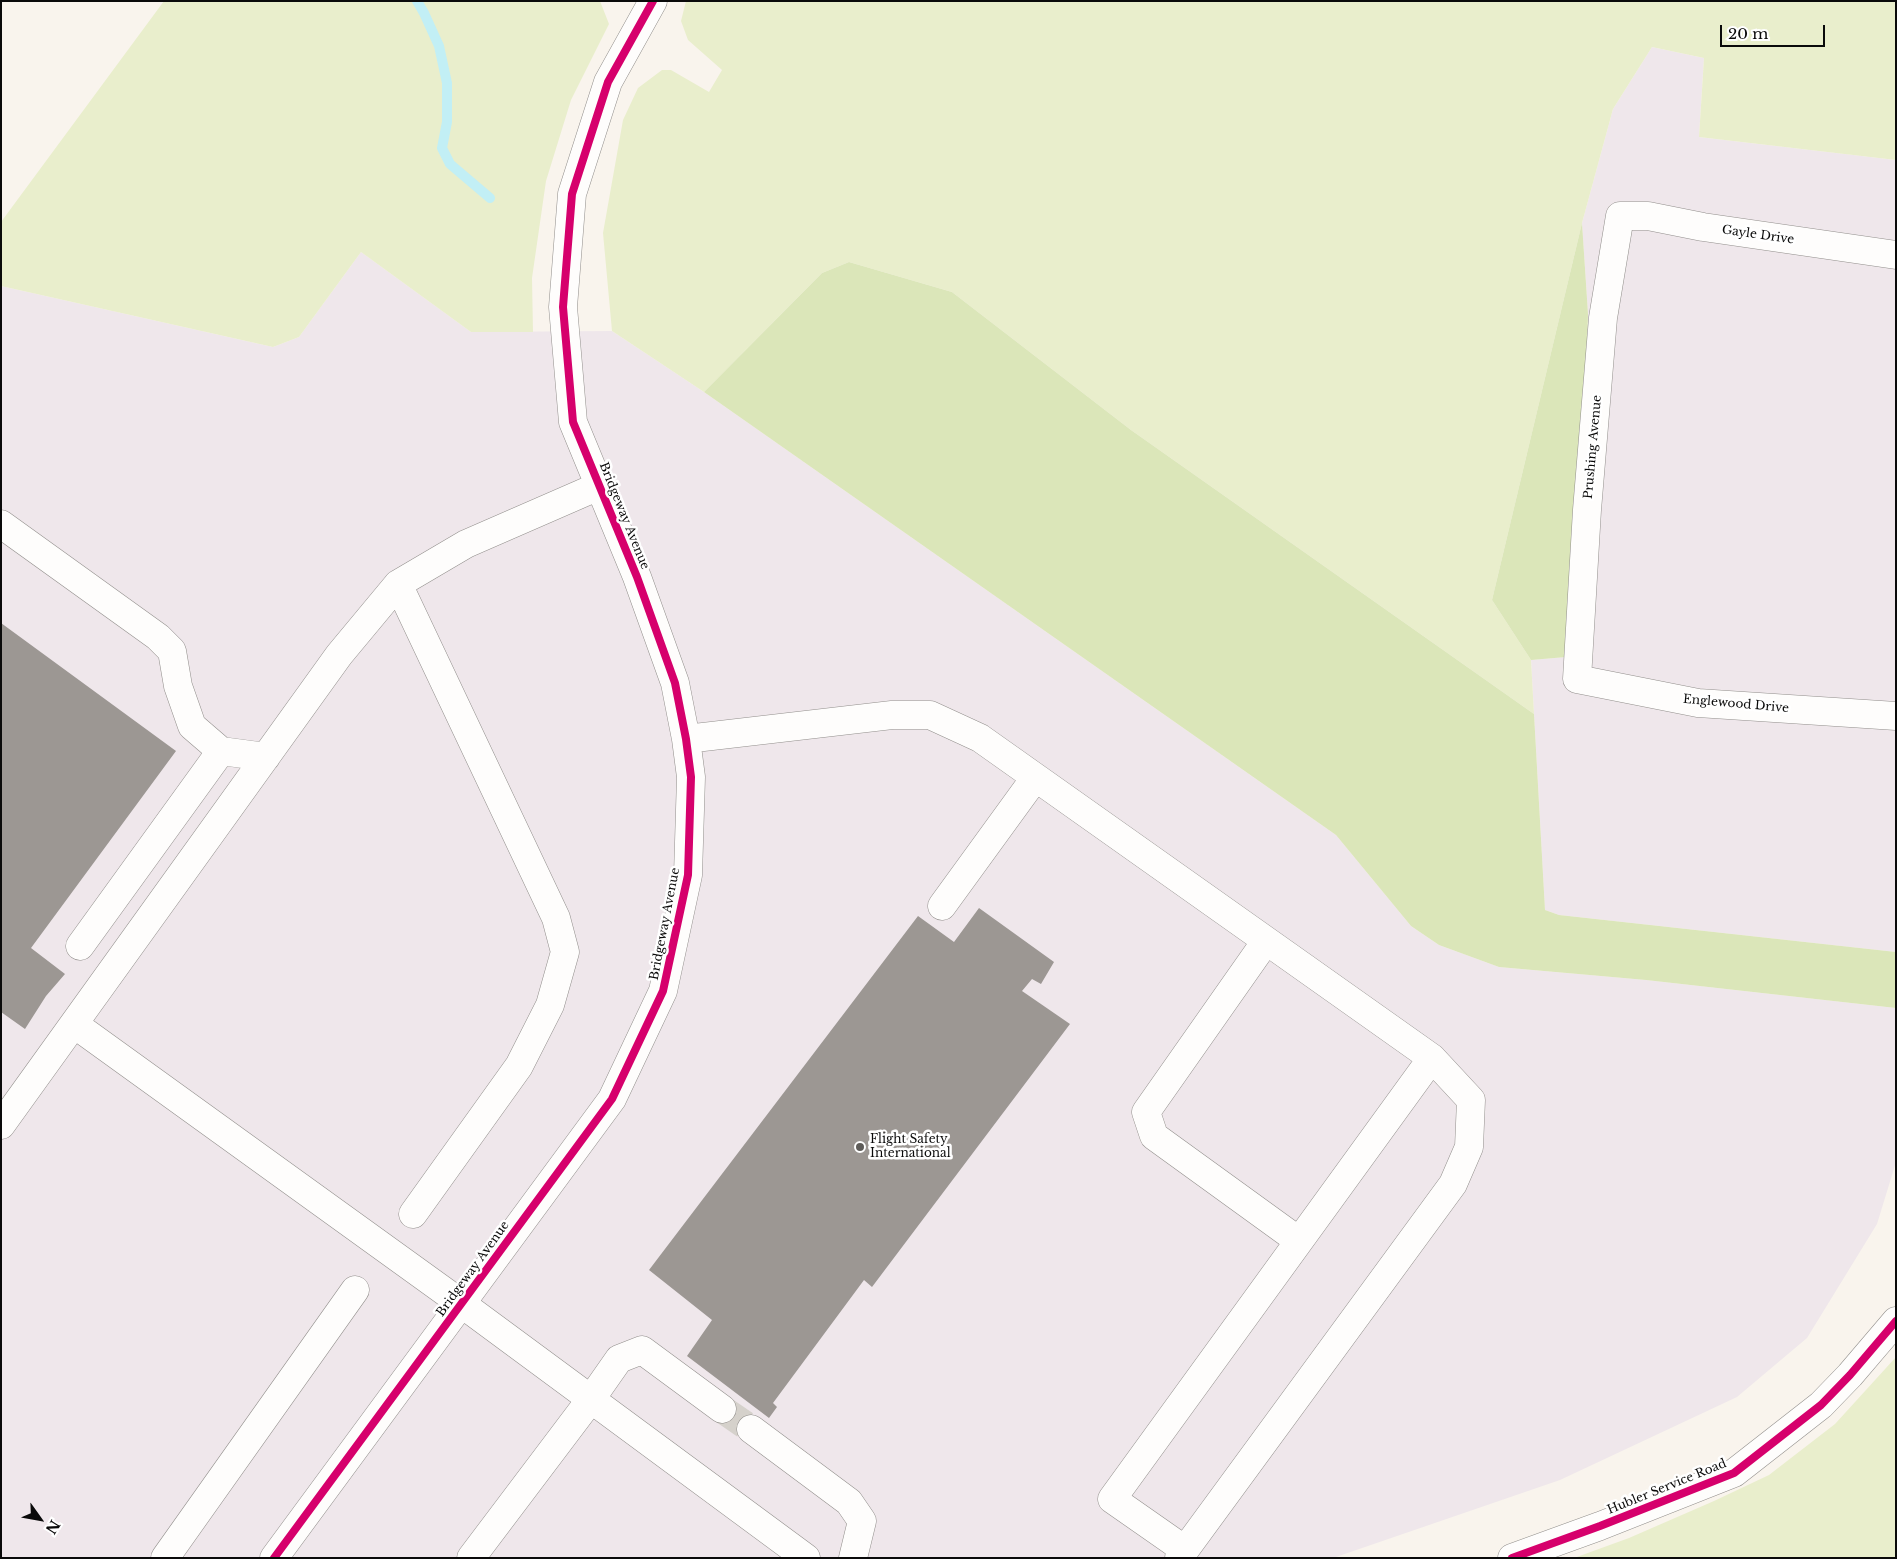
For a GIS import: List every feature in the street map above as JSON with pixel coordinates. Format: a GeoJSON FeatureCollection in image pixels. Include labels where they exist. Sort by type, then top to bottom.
{"type":"FeatureCollection","features":[{"type":"Feature","properties":{"kind":"street","name":"Bridgeway Avenue"},"geometry":{"type":"LineString","coordinates":[[274,1558],[612,1098],[663,991],[688,875],[692,777],[675,683],[637,578],[573,422],[563,306],[572,194],[608,82],[650,2]]}},
{"type":"Feature","properties":{"kind":"street","name":"Gayle Drive"},"geometry":{"type":"LineString","coordinates":[[1620,216],[1648,216],[1703,227],[1896,255]]}},
{"type":"Feature","properties":{"kind":"street","name":"Prushing Avenue"},"geometry":{"type":"LineString","coordinates":[[1577,679],[1603,318],[1620,216]]}},
{"type":"Feature","properties":{"kind":"street"},"geometry":{"type":"LineString","coordinates":[[2,1120],[74,1024],[339,655],[398,584],[466,544],[599,486]]}},
{"type":"Feature","properties":{"kind":"street"},"geometry":{"type":"LineString","coordinates":[[1,524],[158,637],[172,651],[178,686],[192,726],[221,751],[266,757]]}},
{"type":"Feature","properties":{"kind":"street"},"geometry":{"type":"LineString","coordinates":[[398,584],[556,918],[565,952],[550,1004],[519,1066],[413,1214]]}},
{"type":"Feature","properties":{"kind":"street","name":"Englewood Drive"},"geometry":{"type":"LineString","coordinates":[[1577,679],[1698,703],[1896,716]]}},
{"type":"Feature","properties":{"kind":"street"},"geometry":{"type":"LineString","coordinates":[[686,739],[892,715],[930,715],[980,738],[1432,1058],[1471,1100],[1470,1147],[1453,1184],[1182,1554],[1112,1499],[1432,1058]]}},
{"type":"Feature","properties":{"kind":"street"},"geometry":{"type":"LineString","coordinates":[[80,946],[221,751]]}},
{"type":"Feature","properties":{"kind":"street"},"geometry":{"type":"LineString","coordinates":[[942,906],[1035,778]]}},
{"type":"Feature","properties":{"kind":"street"},"geometry":{"type":"LineString","coordinates":[[1266,941],[1146,1112],[1154,1136],[1299,1241]]}},
{"type":"Feature","properties":{"kind":"street"},"geometry":{"type":"LineString","coordinates":[[74,1024],[462,1304],[806,1558]]}},
{"type":"Feature","properties":{"kind":"street"},"geometry":{"type":"LineString","coordinates":[[165,1558],[355,1290]]}},
{"type":"Feature","properties":{"kind":"street","name":"Hubler Service Road"},"geometry":{"type":"LineString","coordinates":[[1512,1558],[1600,1526],[1734,1473],[1821,1405],[1896,1321]]}},
{"type":"Feature","properties":{"kind":"street"},"geometry":{"type":"LineString","coordinates":[[471,1558],[591,1399],[619,1358],[642,1350],[722,1409]]}},
{"type":"Feature","properties":{"kind":"street"},"geometry":{"type":"LineString","coordinates":[[751,1429],[849,1502],[862,1521],[853,1558]]}},
{"type":"Feature","properties":{"kind":"shaded area"},"geometry":{"type":"Polygon","coordinates":[[[1652,47],[1704,58],[1699,137],[1896,160],[1896,952],[1559,915],[1545,910],[1531,660],[1577,656],[1588,314],[1582,223],[1613,109],[1652,47]]]}},
{"type":"Feature","properties":{"kind":"shaded area"},"geometry":{"type":"Polygon","coordinates":[[[361,252],[471,332],[612,331],[704,392],[1336,835],[1411,926],[1439,945],[1499,967],[1646,980],[1896,1008],[1896,1162],[1877,1224],[1807,1338],[1737,1397],[1560,1480],[1333,1558],[1,1558],[1,286],[273,347],[299,337],[361,252]]]}},
{"type":"Feature","properties":{"kind":"green space"},"geometry":{"type":"Polygon","coordinates":[[[164,1],[600,1],[609,24],[571,100],[546,181],[532,278],[533,332],[471,332],[361,252],[299,337],[273,347],[1,286],[1,222],[164,1]]]}},
{"type":"Feature","properties":{"kind":"green space"},"geometry":{"type":"Polygon","coordinates":[[[686,1],[1896,1],[1896,160],[1699,137],[1704,58],[1652,47],[1613,109],[1582,223],[1492,600],[1531,660],[1534,714],[1131,430],[952,292],[849,262],[822,273],[704,392],[612,331],[603,233],[623,120],[638,88],[662,70],[671,70],[709,92],[722,70],[688,40],[681,21],[686,1]]]}},
{"type":"Feature","properties":{"kind":"green space"},"geometry":{"type":"Polygon","coordinates":[[[1582,223],[1588,314],[1578,656],[1531,660],[1492,600],[1582,223]]]}},
{"type":"Feature","properties":{"kind":"green space"},"geometry":{"type":"Polygon","coordinates":[[[849,262],[952,292],[1131,430],[1534,714],[1545,910],[1559,915],[1896,952],[1896,1008],[1646,980],[1499,967],[1439,945],[1411,926],[1336,835],[704,392],[822,273],[849,262]]]}},
{"type":"Feature","properties":{"kind":"green space"},"geometry":{"type":"Polygon","coordinates":[[[1896,1357],[1896,1558],[1574,1558],[1629,1538],[1769,1475],[1835,1424],[1896,1357]]]}},
{"type":"Feature","properties":{"kind":"building"},"geometry":{"type":"Polygon","coordinates":[[[1,623],[176,751],[31,948],[65,974],[46,996],[25,1029],[1,1012],[1,623]]]}},
{"type":"Feature","properties":{"kind":"building","name":"Flight Safety International"},"geometry":{"type":"Polygon","coordinates":[[[979,908],[1054,962],[1041,984],[1032,979],[1022,991],[1070,1024],[872,1287],[864,1280],[773,1403],[777,1407],[769,1418],[687,1356],[712,1320],[649,1270],[918,916],[954,942],[979,908]]]}},
{"type":"Feature","properties":{"kind":"waterway"},"geometry":{"type":"LineString","coordinates":[[417,1],[439,46],[447,83],[447,122],[442,148],[450,164],[490,198]]}},
{"type":"Feature","properties":{"kind":"tunnel"},"geometry":{"type":"LineString","coordinates":[[722,1409],[751,1429]]}},
{"type":"Feature","properties":{"kind":"cycle path"},"geometry":{"type":"LineString","coordinates":[[274,1558],[612,1099],[663,991],[688,875],[691,777],[686,739],[675,683],[637,577],[573,422],[563,307],[572,194],[608,82],[653,1]]}},
{"type":"Feature","properties":{"kind":"cycle path"},"geometry":{"type":"LineString","coordinates":[[1512,1558],[1600,1526],[1734,1473],[1821,1405],[1850,1375],[1896,1321]]}},
{"type":"Feature","properties":{"kind":"place","name":"Flight Safety International"},"geometry":{"type":"Point","coordinates":[860,1147]}}]}
